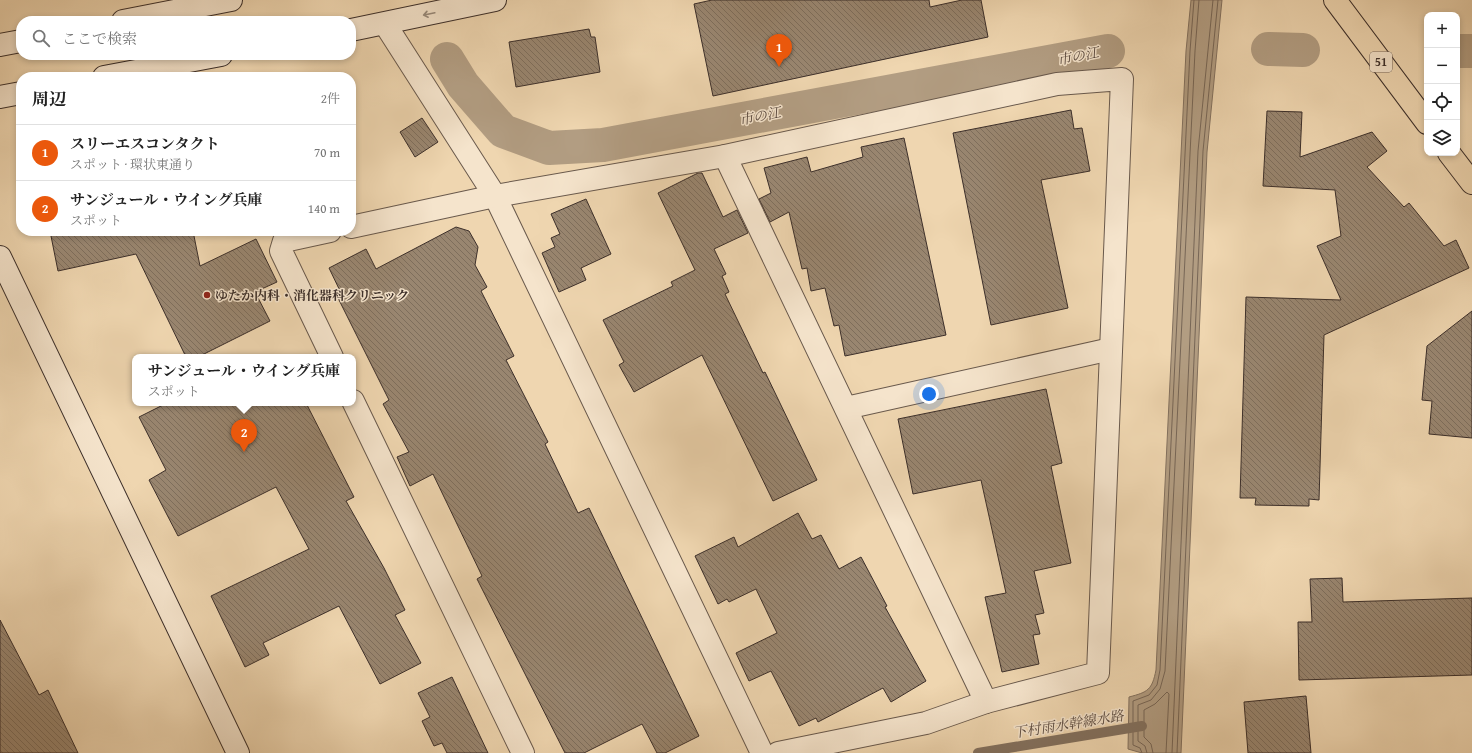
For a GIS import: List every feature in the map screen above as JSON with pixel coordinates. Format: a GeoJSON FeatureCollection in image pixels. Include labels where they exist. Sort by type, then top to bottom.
{"type":"FeatureCollection","features":[{"type":"Feature","properties":{"kind":"main road","name":"51"},"geometry":{"type":"LineString","coordinates":[[1335,0],[1425,120]]}},
{"type":"Feature","properties":{"kind":"main road"},"geometry":{"type":"LineString","coordinates":[[1451,156],[1472,183]]}},
{"type":"Feature","properties":{"kind":"street"},"geometry":{"type":"LineString","coordinates":[[149,16],[231,0]]}},
{"type":"Feature","properties":{"kind":"street"},"geometry":{"type":"LineString","coordinates":[[356,29],[495,0]]}},
{"type":"Feature","properties":{"kind":"street"},"geometry":{"type":"LineString","coordinates":[[385,24],[495,196],[762,753]]}},
{"type":"Feature","properties":{"kind":"street"},"geometry":{"type":"LineString","coordinates":[[0,45],[16,42]]}},
{"type":"Feature","properties":{"kind":"street"},"geometry":{"type":"LineString","coordinates":[[131,72],[194,60]]}},
{"type":"Feature","properties":{"kind":"street"},"geometry":{"type":"LineString","coordinates":[[356,225],[495,196],[725,156],[1057,84],[1122,80],[1098,673],[986,702],[926,723],[778,753]]}},
{"type":"Feature","properties":{"kind":"street"},"geometry":{"type":"LineString","coordinates":[[0,97],[16,94]]}},
{"type":"Feature","properties":{"kind":"street"},"geometry":{"type":"LineString","coordinates":[[725,156],[986,702]]}},
{"type":"Feature","properties":{"kind":"street"},"geometry":{"type":"LineString","coordinates":[[307,236],[284,241],[281,251],[331,354]]}},
{"type":"Feature","properties":{"kind":"street"},"geometry":{"type":"LineString","coordinates":[[0,257],[238,753]]}},
{"type":"Feature","properties":{"kind":"street"},"geometry":{"type":"LineString","coordinates":[[846,408],[1111,349]]}},
{"type":"Feature","properties":{"kind":"street"},"geometry":{"type":"LineString","coordinates":[[355,406],[523,753]]}},
{"type":"Feature","properties":{"kind":"water"},"geometry":{"type":"Polygon","coordinates":[[[1191,0],[1222,0],[1207,152],[1181,753],[1142,753],[1128,749],[1129,697],[1145,692],[1151,686],[1156,670],[1186,51],[1191,0]]]}},
{"type":"Feature","properties":{"kind":"building"},"geometry":{"type":"Polygon","coordinates":[[[712,0],[929,0],[930,7],[962,0],[981,0],[988,37],[713,96],[694,4],[712,0]]]}},
{"type":"Feature","properties":{"kind":"building"},"geometry":{"type":"Polygon","coordinates":[[[589,29],[591,37],[595,37],[600,72],[516,87],[509,42],[589,29]]]}},
{"type":"Feature","properties":{"kind":"building"},"geometry":{"type":"Polygon","coordinates":[[[1071,110],[1074,129],[1082,128],[1090,171],[1041,180],[1068,308],[991,325],[953,133],[1071,110]]]}},
{"type":"Feature","properties":{"kind":"building"},"geometry":{"type":"Polygon","coordinates":[[[1267,111],[1302,112],[1300,157],[1372,132],[1387,151],[1367,167],[1404,207],[1409,203],[1444,246],[1456,240],[1469,268],[1324,335],[1319,500],[1309,499],[1309,506],[1255,505],[1256,498],[1240,498],[1246,297],[1341,300],[1317,246],[1341,236],[1335,190],[1263,186],[1267,111]]]}},
{"type":"Feature","properties":{"kind":"building"},"geometry":{"type":"Polygon","coordinates":[[[422,118],[438,142],[415,157],[400,132],[422,118]]]}},
{"type":"Feature","properties":{"kind":"building"},"geometry":{"type":"Polygon","coordinates":[[[904,138],[946,335],[845,356],[839,325],[834,326],[825,288],[811,291],[807,268],[802,269],[789,212],[770,222],[759,199],[771,193],[764,168],[807,157],[811,172],[863,157],[861,147],[904,138]]]}},
{"type":"Feature","properties":{"kind":"building"},"geometry":{"type":"Polygon","coordinates":[[[698,173],[702,173],[723,217],[737,210],[748,233],[714,249],[726,274],[722,276],[729,292],[725,294],[763,373],[765,372],[817,480],[773,501],[702,355],[634,392],[619,365],[624,362],[603,320],[673,286],[671,282],[695,270],[658,193],[698,173]]]}},
{"type":"Feature","properties":{"kind":"building"},"geometry":{"type":"Polygon","coordinates":[[[586,199],[611,254],[581,268],[586,280],[559,292],[542,253],[555,247],[551,238],[560,234],[551,214],[586,199]]]}},
{"type":"Feature","properties":{"kind":"building"},"geometry":{"type":"Polygon","coordinates":[[[456,227],[469,231],[478,247],[475,265],[487,287],[481,291],[514,356],[506,360],[548,442],[545,444],[578,513],[589,508],[699,736],[665,753],[657,753],[642,724],[584,753],[565,753],[477,579],[482,576],[433,474],[410,486],[397,457],[409,452],[383,404],[389,400],[338,298],[342,295],[329,268],[366,249],[376,269],[456,227]]]}},
{"type":"Feature","properties":{"kind":"building"},"geometry":{"type":"Polygon","coordinates":[[[51,236],[194,236],[200,266],[256,239],[277,282],[255,292],[270,321],[204,354],[185,354],[136,254],[58,271],[51,236]]]}},
{"type":"Feature","properties":{"kind":"building"},"geometry":{"type":"Polygon","coordinates":[[[1472,311],[1472,438],[1429,434],[1432,401],[1422,400],[1427,346],[1472,311]]]}},
{"type":"Feature","properties":{"kind":"building"},"geometry":{"type":"Polygon","coordinates":[[[1046,389],[1062,463],[1051,466],[1071,563],[1034,571],[1044,613],[1035,615],[1040,634],[1033,635],[1039,664],[1002,672],[985,597],[1006,593],[981,480],[913,494],[898,419],[1046,389]]]}},
{"type":"Feature","properties":{"kind":"building"},"geometry":{"type":"Polygon","coordinates":[[[161,406],[308,406],[354,497],[346,501],[384,568],[405,610],[395,615],[421,663],[380,684],[339,606],[263,643],[269,655],[245,667],[211,596],[309,549],[276,487],[178,536],[149,480],[166,470],[139,417],[161,406]]]}},
{"type":"Feature","properties":{"kind":"building"},"geometry":{"type":"Polygon","coordinates":[[[798,513],[812,539],[821,535],[839,569],[861,557],[887,606],[885,607],[926,681],[891,702],[883,688],[818,722],[816,718],[799,726],[771,671],[749,681],[736,653],[777,633],[756,589],[729,602],[727,599],[718,604],[695,556],[734,537],[738,547],[798,513]]]}},
{"type":"Feature","properties":{"kind":"building"},"geometry":{"type":"Polygon","coordinates":[[[1342,578],[1343,602],[1472,598],[1472,675],[1299,680],[1298,622],[1312,622],[1310,579],[1342,578]]]}},
{"type":"Feature","properties":{"kind":"building"},"geometry":{"type":"Polygon","coordinates":[[[0,620],[39,695],[48,690],[78,753],[0,753],[0,620]]]}},
{"type":"Feature","properties":{"kind":"building"},"geometry":{"type":"Polygon","coordinates":[[[452,677],[488,753],[447,753],[442,743],[434,746],[422,721],[430,717],[418,693],[452,677]]]}},
{"type":"Feature","properties":{"kind":"building"},"geometry":{"type":"Polygon","coordinates":[[[1306,696],[1311,753],[1248,753],[1244,702],[1306,696]]]}},
{"type":"Feature","properties":{"kind":"waterway","name":"市の江"},"geometry":{"type":"LineString","coordinates":[[1268,49],[1303,50]]}},
{"type":"Feature","properties":{"kind":"waterway","name":"市の江"},"geometry":{"type":"LineString","coordinates":[[447,59],[463,85],[503,131],[549,148],[603,145],[1108,51]]}},
{"type":"Feature","properties":{"kind":"waterway","name":"市の江"},"geometry":{"type":"LineString","coordinates":[[1460,51],[1472,51]]}},
{"type":"Feature","properties":{"kind":"waterway","name":"下村雨水幹線水路"},"geometry":{"type":"LineString","coordinates":[[978,753],[1142,726]]}},
{"type":"Feature","properties":{"kind":"place","name":"スリーエスコンタクト"},"geometry":{"type":"Point","coordinates":[779,67]}},
{"type":"Feature","properties":{"kind":"place","name":"ゆたか内科・消化器科クリニック"},"geometry":{"type":"Point","coordinates":[207,295]}},
{"type":"Feature","properties":{"kind":"place","name":"サンジュール・ウイング兵庫"},"geometry":{"type":"Point","coordinates":[244,452]}}]}
